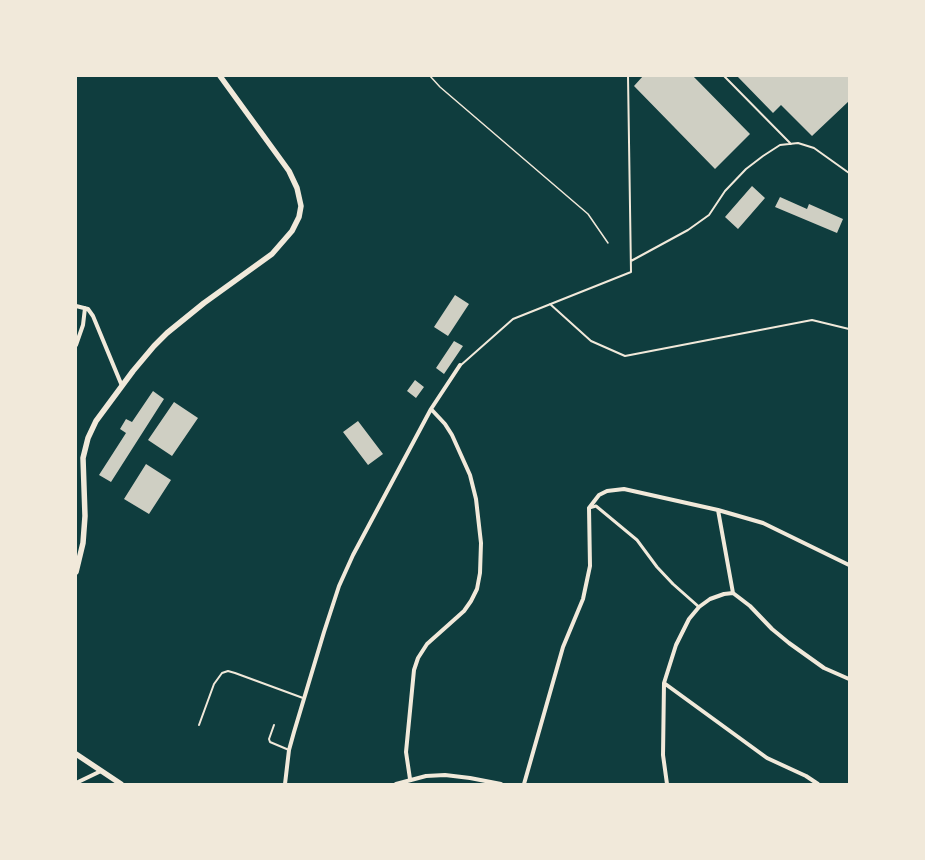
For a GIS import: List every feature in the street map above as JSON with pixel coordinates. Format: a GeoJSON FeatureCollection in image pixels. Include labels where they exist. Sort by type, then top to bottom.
{"type":"FeatureCollection","features":[{"type":"Feature","properties":{"kind":"main road"},"geometry":{"type":"LineString","coordinates":[[76,572],[83,543],[86,516],[83,458],[88,438],[96,421],[154,346],[167,333],[204,302],[272,254],[292,231],[300,217],[301,206],[297,188],[289,171],[220,76]]}},
{"type":"Feature","properties":{"kind":"main road"},"geometry":{"type":"LineString","coordinates":[[76,754],[120,784]]}},
{"type":"Feature","properties":{"kind":"street"},"geometry":{"type":"LineString","coordinates":[[76,306],[86,308],[93,316],[122,386]]}},
{"type":"Feature","properties":{"kind":"street"},"geometry":{"type":"LineString","coordinates":[[76,345],[83,325],[86,308]]}},
{"type":"Feature","properties":{"kind":"street"},"geometry":{"type":"LineString","coordinates":[[285,784],[289,750],[324,632],[342,580],[353,556],[431,409],[460,366]]}},
{"type":"Feature","properties":{"kind":"street"},"geometry":{"type":"LineString","coordinates":[[410,779],[406,752],[414,670],[418,658],[427,644],[464,611],[477,590],[480,573],[481,544],[476,499],[470,475],[452,435],[445,424],[431,409]]}},
{"type":"Feature","properties":{"kind":"street"},"geometry":{"type":"LineString","coordinates":[[524,784],[563,647],[583,599],[588,578],[590,558],[589,508],[599,495],[606,491],[624,489],[718,510],[763,524],[849,565]]}},
{"type":"Feature","properties":{"kind":"street"},"geometry":{"type":"LineString","coordinates":[[589,508],[596,506],[637,540],[657,567],[673,584],[699,607]]}},
{"type":"Feature","properties":{"kind":"street"},"geometry":{"type":"LineString","coordinates":[[718,510],[733,594]]}},
{"type":"Feature","properties":{"kind":"street"},"geometry":{"type":"LineString","coordinates":[[667,784],[663,755],[664,683],[676,645],[690,619],[699,607],[710,599],[724,594],[733,594],[750,606],[772,629],[789,643],[824,668],[849,679]]}},
{"type":"Feature","properties":{"kind":"street"},"geometry":{"type":"LineString","coordinates":[[664,683],[767,758],[806,776],[818,784]]}},
{"type":"Feature","properties":{"kind":"street"},"geometry":{"type":"LineString","coordinates":[[76,783],[101,771]]}},
{"type":"Feature","properties":{"kind":"street"},"geometry":{"type":"LineString","coordinates":[[396,784],[410,779],[426,776],[445,775],[500,784]]}},
{"type":"Feature","properties":{"kind":"lane"},"geometry":{"type":"LineString","coordinates":[[460,366],[513,319],[631,272],[628,76]]}},
{"type":"Feature","properties":{"kind":"lane"},"geometry":{"type":"LineString","coordinates":[[724,76],[791,144]]}},
{"type":"Feature","properties":{"kind":"lane"},"geometry":{"type":"LineString","coordinates":[[631,262],[688,230],[709,215],[725,191],[746,169],[780,145],[798,143],[814,148],[849,173]]}},
{"type":"Feature","properties":{"kind":"lane"},"geometry":{"type":"LineString","coordinates":[[550,304],[591,341],[625,356],[812,320],[849,329]]}},
{"type":"Feature","properties":{"kind":"lane"},"geometry":{"type":"LineString","coordinates":[[199,724],[214,684],[222,673],[235,673],[304,698]]}},
{"type":"Feature","properties":{"kind":"lane"},"geometry":{"type":"LineString","coordinates":[[274,725],[269,739],[270,742],[289,750]]}},
{"type":"Feature","properties":{"kind":"path"},"geometry":{"type":"LineString","coordinates":[[430,76],[440,87],[588,214],[608,243]]}},
{"type":"Feature","properties":{"kind":"building"},"geometry":{"type":"Polygon","coordinates":[[[643,76],[693,76],[750,134],[715,169],[634,86],[643,76]]]}},
{"type":"Feature","properties":{"kind":"building"},"geometry":{"type":"Polygon","coordinates":[[[737,76],[849,76],[849,101],[812,136],[781,105],[773,113],[737,76]]]}},
{"type":"Feature","properties":{"kind":"building"},"geometry":{"type":"Polygon","coordinates":[[[752,186],[765,198],[738,229],[725,217],[752,186]]]}},
{"type":"Feature","properties":{"kind":"building"},"geometry":{"type":"Polygon","coordinates":[[[780,197],[807,209],[809,204],[843,219],[837,233],[775,207],[780,197]]]}},
{"type":"Feature","properties":{"kind":"building"},"geometry":{"type":"Polygon","coordinates":[[[455,295],[469,304],[448,336],[434,327],[455,295]]]}},
{"type":"Feature","properties":{"kind":"building"},"geometry":{"type":"Polygon","coordinates":[[[454,341],[463,346],[444,374],[436,368],[454,341]]]}},
{"type":"Feature","properties":{"kind":"building"},"geometry":{"type":"Polygon","coordinates":[[[415,380],[424,387],[416,398],[407,391],[415,380]]]}},
{"type":"Feature","properties":{"kind":"building"},"geometry":{"type":"Polygon","coordinates":[[[153,391],[164,399],[111,482],[99,475],[126,433],[120,429],[126,419],[132,422],[153,391]]]}},
{"type":"Feature","properties":{"kind":"building"},"geometry":{"type":"Polygon","coordinates":[[[174,402],[198,418],[172,456],[148,440],[174,402]]]}},
{"type":"Feature","properties":{"kind":"building"},"geometry":{"type":"Polygon","coordinates":[[[358,421],[383,454],[368,465],[343,432],[358,421]]]}},
{"type":"Feature","properties":{"kind":"building"},"geometry":{"type":"Polygon","coordinates":[[[146,464],[171,480],[149,514],[124,499],[146,464]]]}}]}
